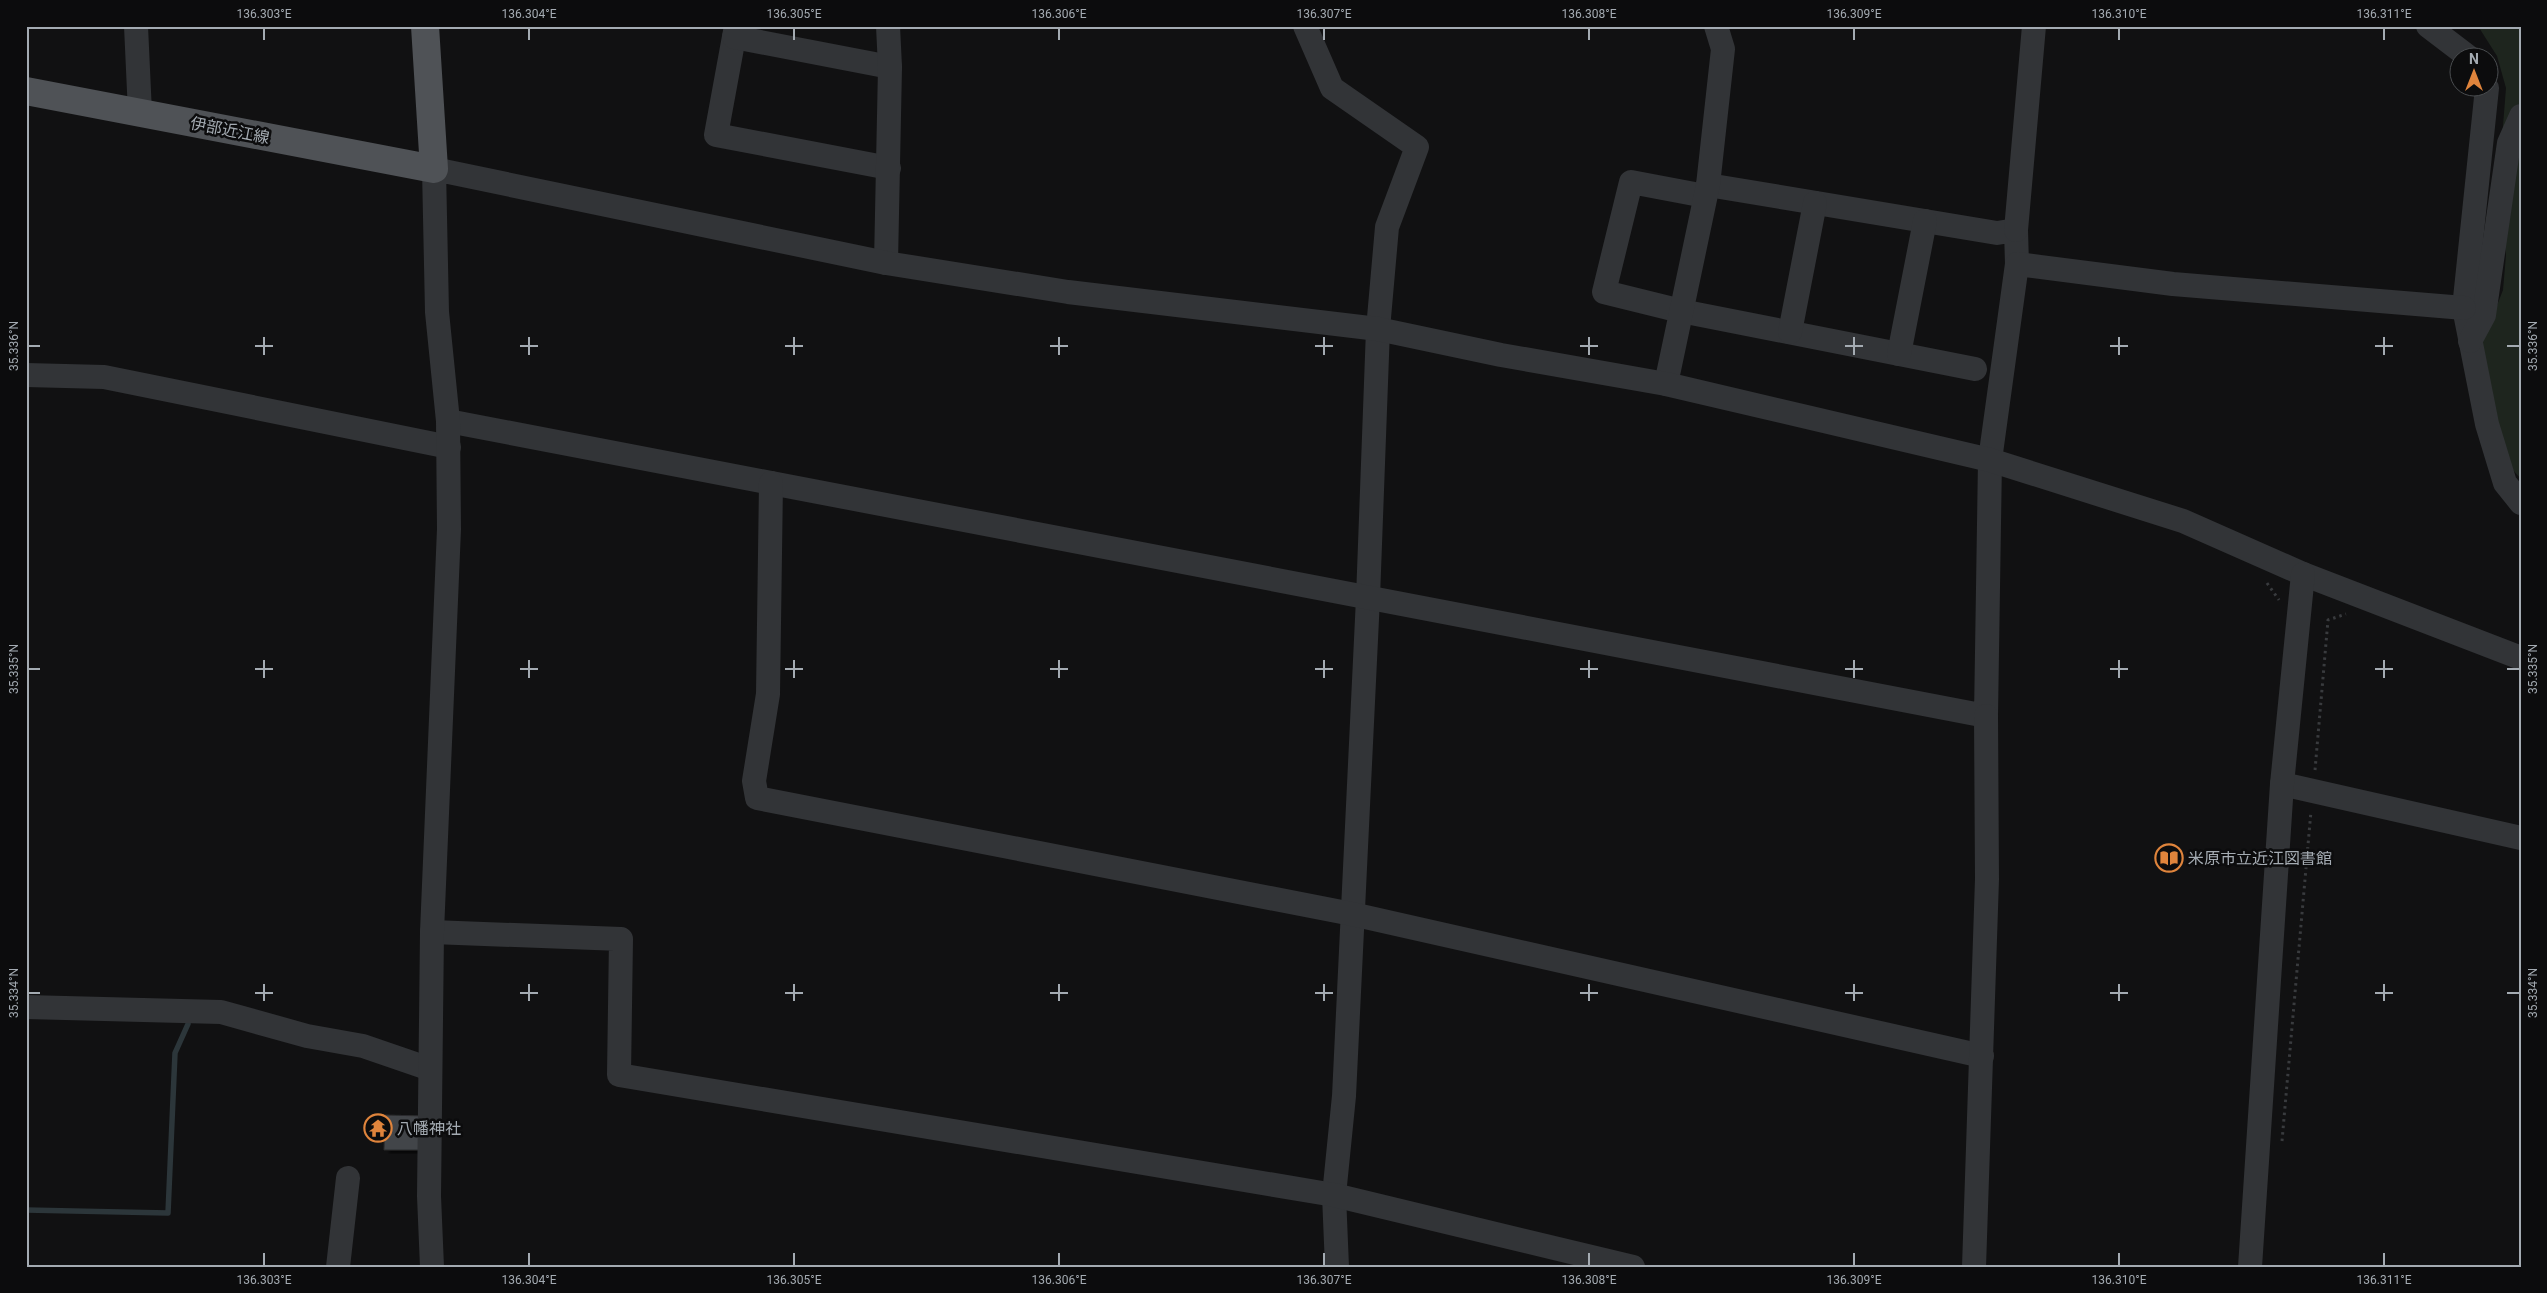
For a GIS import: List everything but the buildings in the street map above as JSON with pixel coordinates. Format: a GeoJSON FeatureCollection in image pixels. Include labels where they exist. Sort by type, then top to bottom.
{"type":"FeatureCollection","features":[{"type":"Feature","properties":{"kind":"main road"},"geometry":{"type":"LineString","coordinates":[[426,26],[434,169]]}},
{"type":"Feature","properties":{"kind":"main road","name":"伊部近江線"},"geometry":{"type":"LineString","coordinates":[[26,91],[434,169]]}},
{"type":"Feature","properties":{"kind":"street"},"geometry":{"type":"LineString","coordinates":[[136,26],[140,113]]}},
{"type":"Feature","properties":{"kind":"street"},"geometry":{"type":"LineString","coordinates":[[886,263],[890,67],[888,26]]}},
{"type":"Feature","properties":{"kind":"street"},"geometry":{"type":"LineString","coordinates":[[1306,26],[1332,88],[1417,147],[1387,227],[1378,329],[1368,598],[1344,1096],[1334,1195],[1337,1267]]}},
{"type":"Feature","properties":{"kind":"street"},"geometry":{"type":"LineString","coordinates":[[1666,384],[1707,191],[1723,49],[1716,26]]}},
{"type":"Feature","properties":{"kind":"street"},"geometry":{"type":"LineString","coordinates":[[1974,1267],[1987,879],[1986,716],[1990,460],[2016,264],[2016,230],[2034,26]]}},
{"type":"Feature","properties":{"kind":"street"},"geometry":{"type":"LineString","coordinates":[[2428,26],[2457,48]]}},
{"type":"Feature","properties":{"kind":"street"},"geometry":{"type":"LineString","coordinates":[[889,168],[716,135],[735,32],[890,67]]}},
{"type":"Feature","properties":{"kind":"street"},"geometry":{"type":"LineString","coordinates":[[2486,98],[2464,308],[2490,432],[2505,483],[2521,503]]}},
{"type":"Feature","properties":{"kind":"street"},"geometry":{"type":"LineString","coordinates":[[2470,341],[2484,315],[2509,143],[2521,116]]}},
{"type":"Feature","properties":{"kind":"street"},"geometry":{"type":"LineString","coordinates":[[432,1267],[429,1196],[432,932],[449,529],[448,421],[437,312],[434,169],[886,263],[1068,292],[1378,329],[1501,355],[1666,384],[1990,460],[2184,521],[2304,574],[2521,658]]}},
{"type":"Feature","properties":{"kind":"street"},"geometry":{"type":"LineString","coordinates":[[1975,369],[1681,311],[1604,292],[1631,182],[1815,203],[1997,233],[2016,230]]}},
{"type":"Feature","properties":{"kind":"street"},"geometry":{"type":"LineString","coordinates":[[1790,332],[1815,203]]}},
{"type":"Feature","properties":{"kind":"street"},"geometry":{"type":"LineString","coordinates":[[1899,354],[1925,221]]}},
{"type":"Feature","properties":{"kind":"street"},"geometry":{"type":"LineString","coordinates":[[2016,264],[2173,284],[2464,308]]}},
{"type":"Feature","properties":{"kind":"street"},"geometry":{"type":"LineString","coordinates":[[26,375],[104,377],[449,447]]}},
{"type":"Feature","properties":{"kind":"street"},"geometry":{"type":"LineString","coordinates":[[448,421],[1986,716]]}},
{"type":"Feature","properties":{"kind":"street"},"geometry":{"type":"LineString","coordinates":[[771,483],[768,694],[754,781],[757,798],[1352,914],[1982,1056]]}},
{"type":"Feature","properties":{"kind":"street"},"geometry":{"type":"LineString","coordinates":[[2250,1267],[2282,784],[2304,574]]}},
{"type":"Feature","properties":{"kind":"street"},"geometry":{"type":"LineString","coordinates":[[2282,784],[2521,838]]}},
{"type":"Feature","properties":{"kind":"street"},"geometry":{"type":"LineString","coordinates":[[432,932],[621,938],[619,1075],[1334,1195],[1618,1265]]}},
{"type":"Feature","properties":{"kind":"street"},"geometry":{"type":"LineString","coordinates":[[26,1007],[221,1012],[307,1036],[363,1046],[430,1069]]}},
{"type":"Feature","properties":{"kind":"street"},"geometry":{"type":"LineString","coordinates":[[338,1267],[348,1178]]}},
{"type":"Feature","properties":{"kind":"path"},"geometry":{"type":"LineString","coordinates":[[2262,576],[2282,605]]}},
{"type":"Feature","properties":{"kind":"path"},"geometry":{"type":"LineString","coordinates":[[2314,778],[2328,620],[2347,614]]}},
{"type":"Feature","properties":{"kind":"path"},"geometry":{"type":"LineString","coordinates":[[2282,1143],[2312,808]]}},
{"type":"Feature","properties":{"kind":"shaded area"},"geometry":{"type":"Polygon","coordinates":[[[2478,26],[2521,26],[2521,479],[2504,460],[2478,354],[2503,290],[2506,255],[2498,188],[2506,88],[2500,67],[2500,48],[2492,48],[2478,26]]]}},
{"type":"Feature","properties":{"kind":"waterway"},"geometry":{"type":"LineString","coordinates":[[26,1210],[168,1213],[175,1053],[188,1024]]}},
{"type":"Feature","properties":{"kind":"place","name":"米原市立近江図書館"},"geometry":{"type":"Point","coordinates":[2169,858]}},
{"type":"Feature","properties":{"kind":"place","name":"八幡神社"},"geometry":{"type":"Point","coordinates":[378,1128]}}]}
